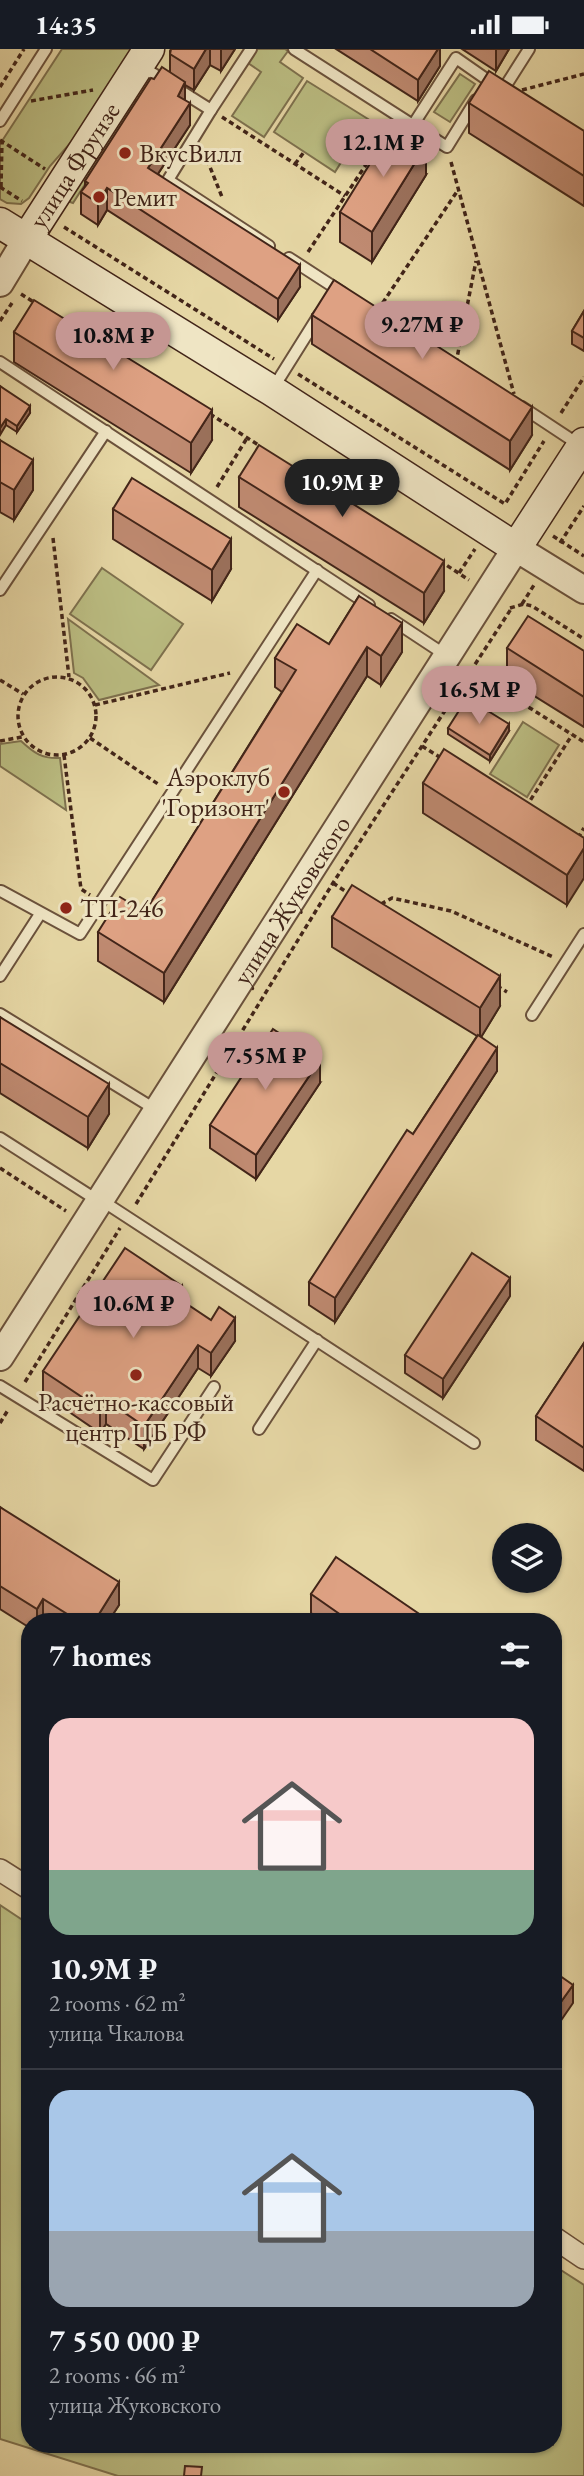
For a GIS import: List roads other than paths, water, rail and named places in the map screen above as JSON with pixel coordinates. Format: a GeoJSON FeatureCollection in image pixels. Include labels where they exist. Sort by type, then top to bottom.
{"type":"FeatureCollection","features":[{"type":"Feature","properties":{"kind":"main road","name":"улица Фрунзе"},"geometry":{"type":"LineString","coordinates":[[26,240],[138,66]]}},
{"type":"Feature","properties":{"kind":"main road"},"geometry":{"type":"LineString","coordinates":[[0,223],[271,390],[516,548]]}},
{"type":"Feature","properties":{"kind":"main road","name":"улица Жуковского"},"geometry":{"type":"LineString","coordinates":[[516,548],[583,446]]}},
{"type":"Feature","properties":{"kind":"street","name":"улица Фрунзе"},"geometry":{"type":"LineString","coordinates":[[10,293],[26,240]]}},
{"type":"Feature","properties":{"kind":"street"},"geometry":{"type":"LineString","coordinates":[[516,548],[584,590]]}},
{"type":"Feature","properties":{"kind":"street","name":"улица Жуковского"},"geometry":{"type":"LineString","coordinates":[[0,1357],[516,548]]}},
{"type":"Feature","properties":{"kind":"street"},"geometry":{"type":"LineString","coordinates":[[0,1870],[21,1883]]}},
{"type":"Feature","properties":{"kind":"street"},"geometry":{"type":"LineString","coordinates":[[562,2244],[584,2258]]}},
{"type":"Feature","properties":{"kind":"lane"},"geometry":{"type":"LineString","coordinates":[[0,121],[46,49]]}},
{"type":"Feature","properties":{"kind":"lane"},"geometry":{"type":"LineString","coordinates":[[251,49],[168,180],[300,265],[331,297],[376,314]]}},
{"type":"Feature","properties":{"kind":"lane"},"geometry":{"type":"LineString","coordinates":[[295,49],[447,147],[489,81]]}},
{"type":"Feature","properties":{"kind":"lane"},"geometry":{"type":"LineString","coordinates":[[413,125],[456,58],[506,92],[529,49]]}},
{"type":"Feature","properties":{"kind":"lane"},"geometry":{"type":"LineString","coordinates":[[138,66],[211,110]]}},
{"type":"Feature","properties":{"kind":"lane"},"geometry":{"type":"LineString","coordinates":[[271,390],[331,297]]}},
{"type":"Feature","properties":{"kind":"lane"},"geometry":{"type":"LineString","coordinates":[[0,362],[447,656]]}},
{"type":"Feature","properties":{"kind":"lane"},"geometry":{"type":"LineString","coordinates":[[516,403],[583,446]]}},
{"type":"Feature","properties":{"kind":"lane"},"geometry":{"type":"LineString","coordinates":[[0,590],[106,431]]}},
{"type":"Feature","properties":{"kind":"lane"},"geometry":{"type":"LineString","coordinates":[[1,891],[80,934],[317,570]]}},
{"type":"Feature","properties":{"kind":"lane"},"geometry":{"type":"LineString","coordinates":[[0,976],[40,914]]}},
{"type":"Feature","properties":{"kind":"lane"},"geometry":{"type":"LineString","coordinates":[[532,1015],[584,934]]}},
{"type":"Feature","properties":{"kind":"lane"},"geometry":{"type":"LineString","coordinates":[[0,1013],[158,1111]]}},
{"type":"Feature","properties":{"kind":"lane"},"geometry":{"type":"LineString","coordinates":[[0,1138],[127,1217],[474,1443]]}},
{"type":"Feature","properties":{"kind":"lane"},"geometry":{"type":"LineString","coordinates":[[259,1429],[317,1340]]}},
{"type":"Feature","properties":{"kind":"lane"},"geometry":{"type":"LineString","coordinates":[[0,1385],[153,1480],[214,1387]]}},
{"type":"Feature","properties":{"kind":"place","name":"ВкусВилл"},"geometry":{"type":"Point","coordinates":[125,153]}},
{"type":"Feature","properties":{"kind":"place","name":"Ремит"},"geometry":{"type":"Point","coordinates":[99,197]}},
{"type":"Feature","properties":{"kind":"place","name":"Аэроклуб 'Горизонт'"},"geometry":{"type":"Point","coordinates":[284,792]}},
{"type":"Feature","properties":{"kind":"place","name":"ТП-246"},"geometry":{"type":"Point","coordinates":[66,908]}},
{"type":"Feature","properties":{"kind":"place","name":"Расчётно-кассовый центр ЦБ РФ"},"geometry":{"type":"Point","coordinates":[136,1375]}}]}
